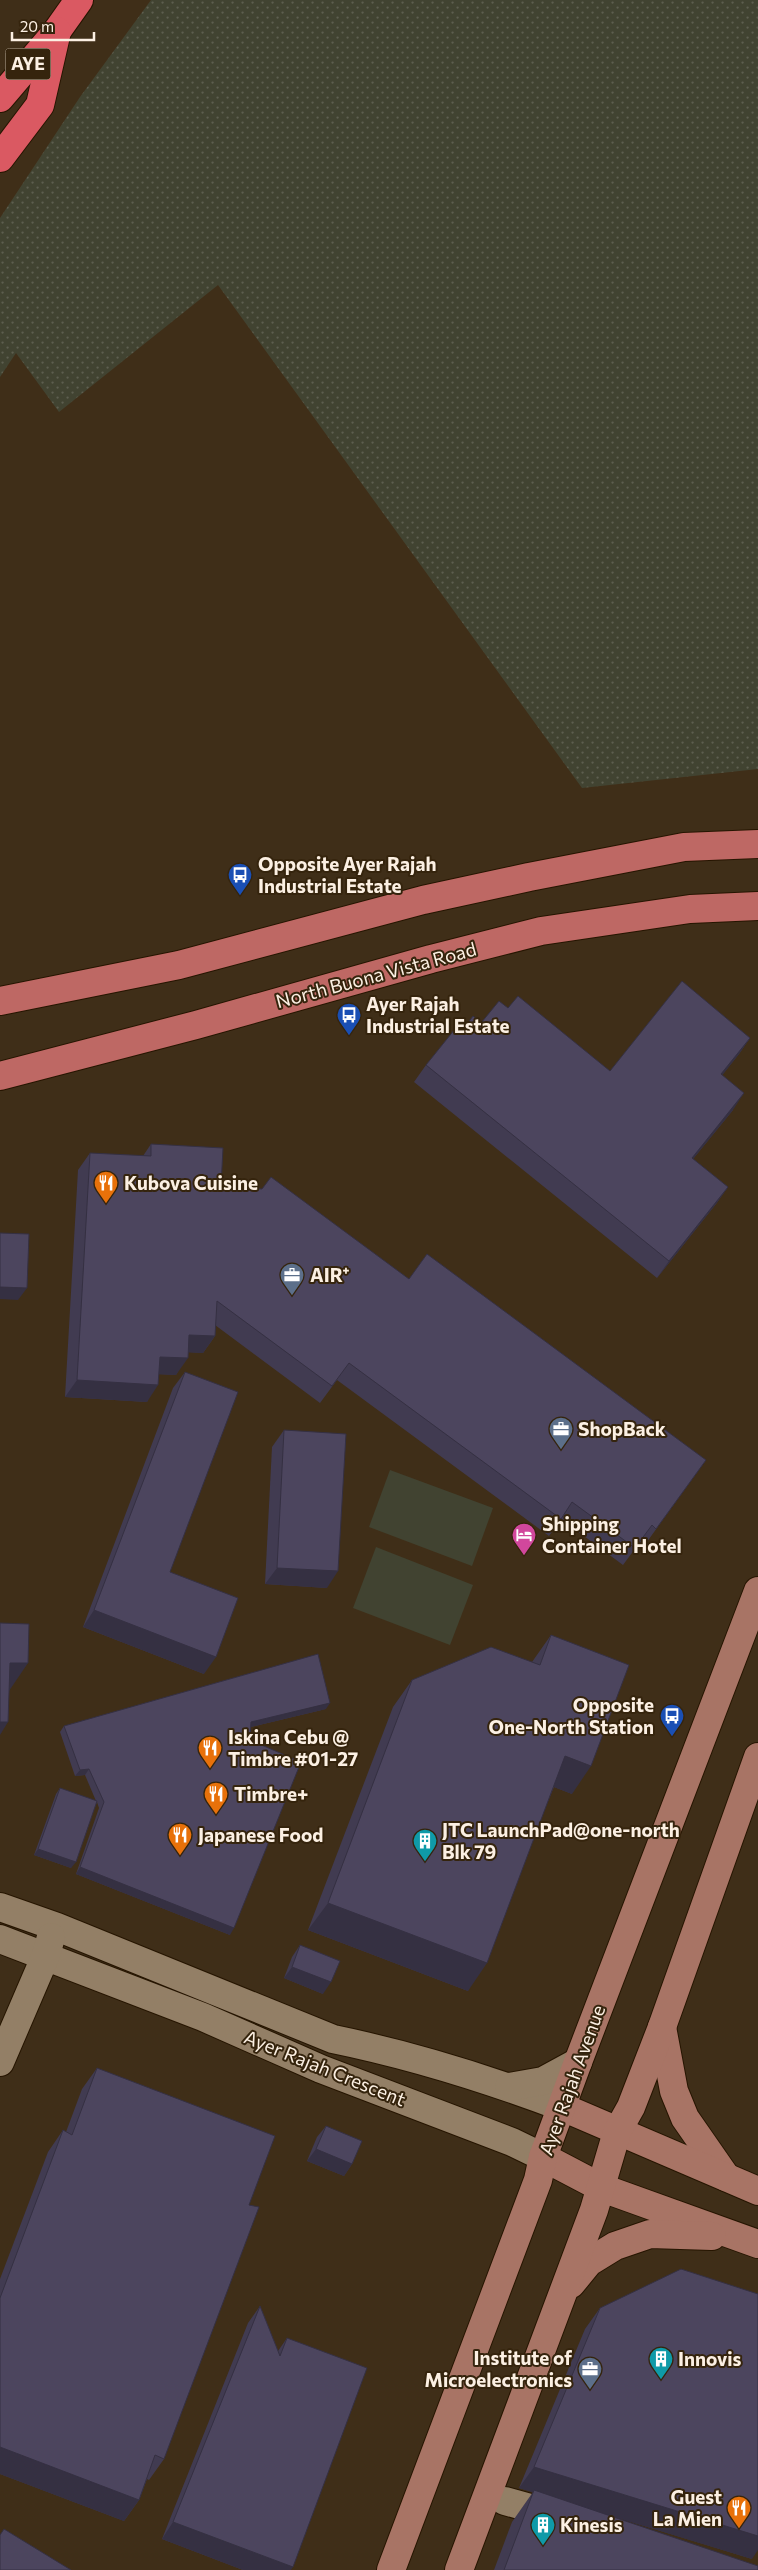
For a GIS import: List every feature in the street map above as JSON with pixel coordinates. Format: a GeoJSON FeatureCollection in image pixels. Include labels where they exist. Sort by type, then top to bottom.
{"type":"FeatureCollection","features":[{"type":"Feature","properties":{"kind":"highway","name":"AYE"},"geometry":{"type":"LineString","coordinates":[[0,98],[57,31],[79,0]]}},
{"type":"Feature","properties":{"kind":"highway"},"geometry":{"type":"LineString","coordinates":[[0,158],[40,105],[57,31]]}},
{"type":"Feature","properties":{"kind":"main road"},"geometry":{"type":"LineString","coordinates":[[0,1001],[179,965],[423,900],[530,877],[684,848],[758,844]]}},
{"type":"Feature","properties":{"kind":"main road","name":"North Buona Vista Road"},"geometry":{"type":"LineString","coordinates":[[0,1076],[196,1025],[431,959],[540,931],[690,909],[758,906]]}},
{"type":"Feature","properties":{"kind":"street","name":"Ayer Rajah Avenue"},"geometry":{"type":"LineString","coordinates":[[391,2570],[538,2180],[544,2157],[578,2062],[758,1591]]}},
{"type":"Feature","properties":{"kind":"street"},"geometry":{"type":"LineString","coordinates":[[459,2570],[602,2188],[617,2132],[631,2107],[662,2027],[758,1757]]}},
{"type":"Feature","properties":{"kind":"street","name":"Ayer Rajah Crescent"},"geometry":{"type":"LineString","coordinates":[[0,1907],[54,1926],[333,2039],[377,2048],[507,2087],[562,2107],[727,2179],[758,2190]]}},
{"type":"Feature","properties":{"kind":"street"},"geometry":{"type":"LineString","coordinates":[[0,2062],[46,1955],[54,1926]]}},
{"type":"Feature","properties":{"kind":"street","name":"Ayer Rajah Crescent"},"geometry":{"type":"LineString","coordinates":[[0,1939],[46,1955],[203,2018],[322,2069],[512,2142],[602,2188],[746,2240]]}},
{"type":"Feature","properties":{"kind":"street"},"geometry":{"type":"LineString","coordinates":[[662,2027],[674,2091],[685,2118],[727,2179]]}},
{"type":"Feature","properties":{"kind":"street"},"geometry":{"type":"LineString","coordinates":[[507,2087],[543,2081],[578,2062]]}},
{"type":"Feature","properties":{"kind":"street"},"geometry":{"type":"LineString","coordinates":[[562,2295],[589,2262],[615,2246],[650,2234],[746,2240]]}},
{"type":"Feature","properties":{"kind":"street"},"geometry":{"type":"LineString","coordinates":[[505,2501],[582,2522]]}},
{"type":"Feature","properties":{"kind":"green space"},"geometry":{"type":"Polygon","coordinates":[[[151,0],[758,0],[758,769],[582,788],[218,285],[59,412],[16,353],[0,377],[0,218],[80,97],[151,0]]]}},
{"type":"Feature","properties":{"kind":"green space"},"geometry":{"type":"Polygon","coordinates":[[[390,1470],[493,1508],[472,1566],[369,1527],[390,1470]]]}},
{"type":"Feature","properties":{"kind":"green space"},"geometry":{"type":"Polygon","coordinates":[[[376,1547],[473,1585],[450,1645],[353,1608],[376,1547]]]}},
{"type":"Feature","properties":{"kind":"building"},"geometry":{"type":"Polygon","coordinates":[[[682,981],[750,1038],[721,1074],[744,1093],[692,1158],[728,1187],[669,1261],[426,1065],[459,1024],[464,1028],[473,1016],[481,1023],[499,1001],[508,1008],[518,996],[610,1071],[682,981]]]}},
{"type":"Feature","properties":{"kind":"building"},"geometry":{"type":"Polygon","coordinates":[[[151,1144],[223,1148],[221,1186],[262,1189],[271,1177],[409,1279],[427,1254],[706,1460],[656,1529],[652,1525],[635,1548],[572,1502],[561,1519],[349,1363],[332,1386],[217,1301],[215,1336],[189,1335],[188,1358],[160,1357],[158,1385],[77,1380],[90,1153],[151,1156],[151,1144]]]}},
{"type":"Feature","properties":{"kind":"building"},"geometry":{"type":"Polygon","coordinates":[[[0,1233],[29,1234],[27,1288],[0,1287],[0,1233]]]}},
{"type":"Feature","properties":{"kind":"building"},"geometry":{"type":"Polygon","coordinates":[[[185,1372],[238,1392],[170,1572],[238,1598],[216,1657],[94,1610],[185,1372]]]}},
{"type":"Feature","properties":{"kind":"building"},"geometry":{"type":"Polygon","coordinates":[[[284,1430],[346,1434],[338,1571],[277,1568],[284,1430]]]}},
{"type":"Feature","properties":{"kind":"building"},"geometry":{"type":"Polygon","coordinates":[[[0,1623],[29,1624],[28,1663],[10,1663],[8,1722],[0,1722],[0,1623]]]}},
{"type":"Feature","properties":{"kind":"building","name":"JTC LaunchPad@one-north Blk 79"},"geometry":{"type":"Polygon","coordinates":[[[551,1635],[629,1665],[591,1766],[565,1756],[487,1963],[328,1903],[412,1680],[491,1647],[540,1665],[551,1635]]]}},
{"type":"Feature","properties":{"kind":"building"},"geometry":{"type":"Polygon","coordinates":[[[318,1654],[330,1703],[251,1722],[250,1740],[301,1762],[234,1928],[80,1867],[104,1802],[89,1769],[80,1770],[64,1726],[318,1654]]]}},
{"type":"Feature","properties":{"kind":"building"},"geometry":{"type":"Polygon","coordinates":[[[60,1788],[97,1801],[76,1862],[38,1849],[60,1788]]]}},
{"type":"Feature","properties":{"kind":"building"},"geometry":{"type":"Polygon","coordinates":[[[300,1945],[340,1961],[331,1982],[292,1967],[300,1945]]]}},
{"type":"Feature","properties":{"kind":"building"},"geometry":{"type":"Polygon","coordinates":[[[97,2068],[275,2136],[249,2205],[259,2207],[164,2459],[155,2455],[139,2500],[0,2447],[0,2298],[63,2130],[72,2135],[97,2068]]]}},
{"type":"Feature","properties":{"kind":"building"},"geometry":{"type":"Polygon","coordinates":[[[326,2126],[362,2141],[352,2164],[316,2149],[326,2126]]]}},
{"type":"Feature","properties":{"kind":"building","name":"Innovis"},"geometry":{"type":"Polygon","coordinates":[[[681,2269],[758,2294],[758,2536],[534,2467],[600,2308],[681,2269]]]}},
{"type":"Feature","properties":{"kind":"building"},"geometry":{"type":"Polygon","coordinates":[[[260,2306],[280,2356],[287,2338],[367,2368],[293,2567],[173,2522],[260,2306]]]}},
{"type":"Feature","properties":{"kind":"building"},"geometry":{"type":"Polygon","coordinates":[[[534,2490],[758,2566],[758,2570],[504,2570],[534,2490]]]}},
{"type":"Feature","properties":{"kind":"building"},"geometry":{"type":"Polygon","coordinates":[[[4,2529],[71,2570],[0,2570],[0,2535],[4,2529]]]}},
{"type":"Feature","properties":{"kind":"place","name":"Opposite Ayer Rajah Industrial Estate"},"geometry":{"type":"Point","coordinates":[240,896]}},
{"type":"Feature","properties":{"kind":"place","name":"Ayer Rajah Industrial Estate"},"geometry":{"type":"Point","coordinates":[349,1036]}},
{"type":"Feature","properties":{"kind":"place","name":"Kubova Cuisine"},"geometry":{"type":"Point","coordinates":[106,1204]}},
{"type":"Feature","properties":{"kind":"place","name":"AIR⁺"},"geometry":{"type":"Point","coordinates":[292,1296]}},
{"type":"Feature","properties":{"kind":"place","name":"ShopBack"},"geometry":{"type":"Point","coordinates":[561,1450]}},
{"type":"Feature","properties":{"kind":"place","name":"Shipping Container Hotel"},"geometry":{"type":"Point","coordinates":[524,1556]}},
{"type":"Feature","properties":{"kind":"place","name":"Opposite One-North Station"},"geometry":{"type":"Point","coordinates":[672,1737]}},
{"type":"Feature","properties":{"kind":"place","name":"Iskina Cebu @ Timbre #01-27"},"geometry":{"type":"Point","coordinates":[210,1769]}},
{"type":"Feature","properties":{"kind":"place","name":"Timbre+"},"geometry":{"type":"Point","coordinates":[216,1815]}},
{"type":"Feature","properties":{"kind":"place","name":"Japanese Food"},"geometry":{"type":"Point","coordinates":[180,1856]}},
{"type":"Feature","properties":{"kind":"place","name":"JTC LaunchPad@one-north Blk 79"},"geometry":{"type":"Point","coordinates":[425,1862]}},
{"type":"Feature","properties":{"kind":"place","name":"Innovis"},"geometry":{"type":"Point","coordinates":[661,2380]}},
{"type":"Feature","properties":{"kind":"place","name":"Institute of Microelectronics"},"geometry":{"type":"Point","coordinates":[590,2390]}},
{"type":"Feature","properties":{"kind":"place","name":"Guest La Mien"},"geometry":{"type":"Point","coordinates":[739,2529]}},
{"type":"Feature","properties":{"kind":"place","name":"Kinesis"},"geometry":{"type":"Point","coordinates":[543,2546]}}]}
